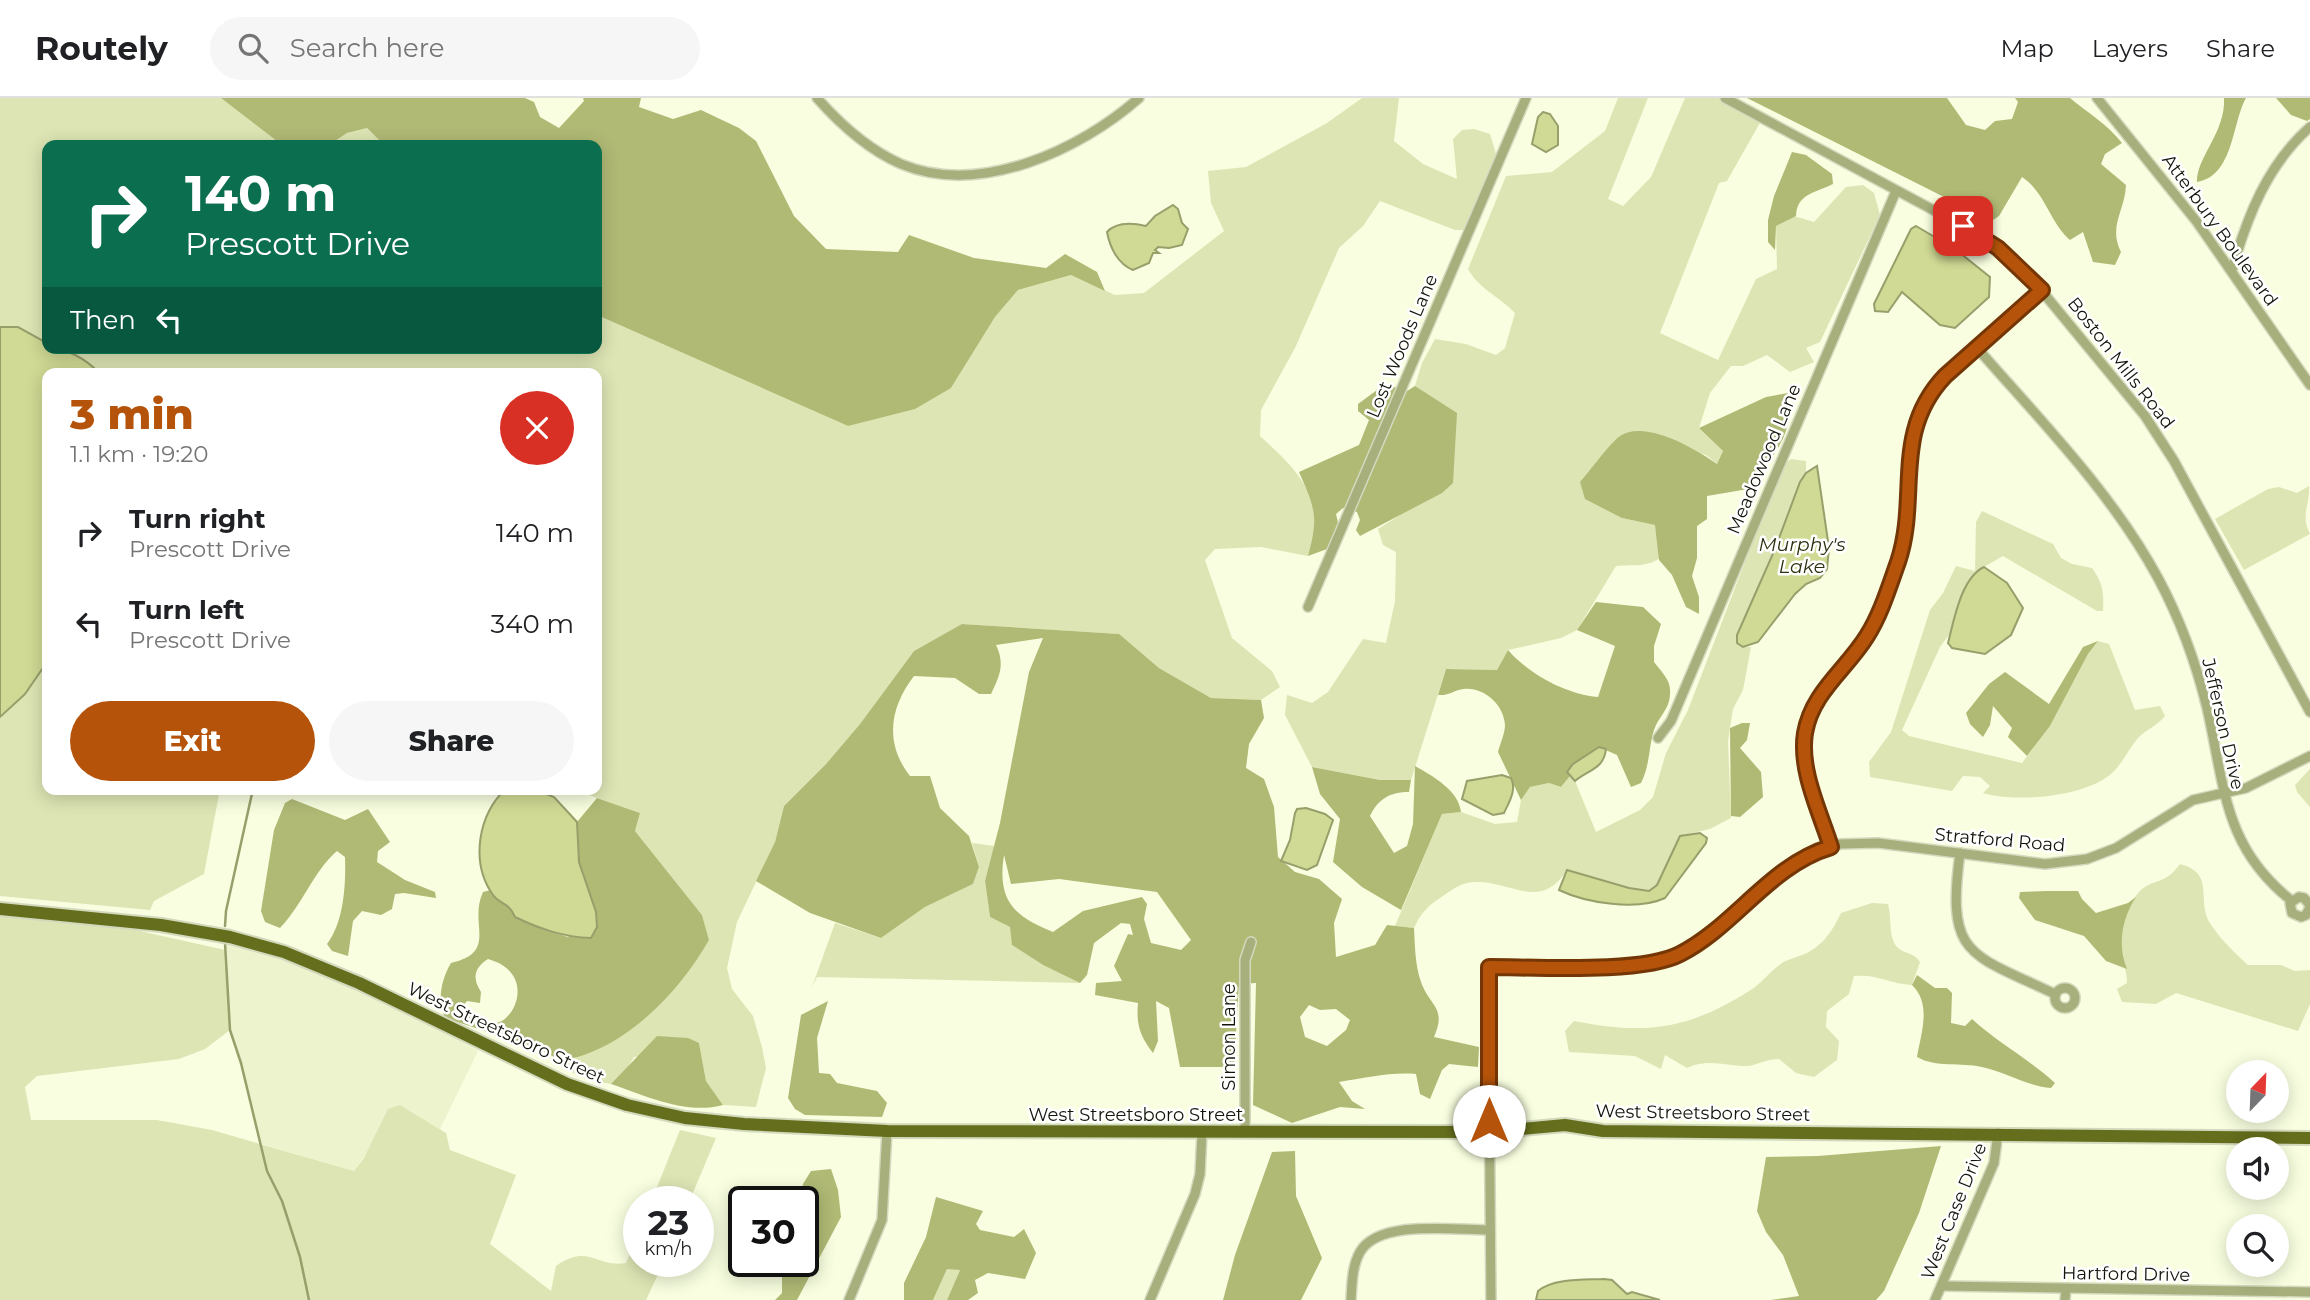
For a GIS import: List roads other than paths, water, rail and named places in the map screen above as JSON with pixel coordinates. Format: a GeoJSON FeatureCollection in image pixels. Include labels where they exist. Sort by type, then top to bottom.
{"type":"FeatureCollection","features":[{"type":"Feature","properties":{"kind":"main road","name":"West Streetsboro Street"},"geometry":{"type":"LineString","coordinates":[[0,909],[161,925],[230,937],[284,952],[359,983],[567,1084],[627,1105],[685,1118],[744,1124],[887,1131],[1202,1133],[1489,1132],[1565,1125],[1603,1131],[2310,1138]]}},
{"type":"Feature","properties":{"kind":"street"},"geometry":{"type":"LineString","coordinates":[[817,98],[848,129],[890,159],[925,172],[947,175],[991,171],[1050,154],[1095,131],[1139,98]]}},
{"type":"Feature","properties":{"kind":"street","name":"Lost Woods Lane"},"geometry":{"type":"LineString","coordinates":[[1308,607],[1525,98]]}},
{"type":"Feature","properties":{"kind":"street","name":"Boston Mills Road"},"geometry":{"type":"LineString","coordinates":[[1725,98],[1990,243],[2027,274],[2108,368],[2164,443],[2310,712]]}},
{"type":"Feature","properties":{"kind":"street","name":"Atterbury Boulevard"},"geometry":{"type":"LineString","coordinates":[[2097,98],[2232,270],[2310,385]]}},
{"type":"Feature","properties":{"kind":"street"},"geometry":{"type":"LineString","coordinates":[[2232,270],[2260,192],[2285,153],[2310,127]]}},
{"type":"Feature","properties":{"kind":"street","name":"Meadowood Lane"},"geometry":{"type":"LineString","coordinates":[[1658,738],[1671,721],[1896,191]]}},
{"type":"Feature","properties":{"kind":"street"},"geometry":{"type":"LineString","coordinates":[[1831,847],[1805,759],[1805,737],[1810,714],[1821,693],[1869,634],[1897,565],[1906,527],[1909,451],[1916,421],[1938,384],[2042,290]]}},
{"type":"Feature","properties":{"kind":"street","name":"Jefferson Drive"},"geometry":{"type":"LineString","coordinates":[[1978,349],[2099,489],[2126,525],[2159,579],[2197,674],[2223,793],[2235,832],[2247,855],[2272,885],[2292,901]]}},
{"type":"Feature","properties":{"kind":"street","name":"Stratford Road"},"geometry":{"type":"LineString","coordinates":[[1489,1132],[1489,967],[1635,965],[1659,962],[1678,955],[1708,937],[1791,865],[1831,847],[1878,843],[2045,863],[2087,859],[2116,848],[2177,808],[2206,795],[2258,783],[2310,757]]}},
{"type":"Feature","properties":{"kind":"street"},"geometry":{"type":"LineString","coordinates":[[1960,853],[1955,913],[1969,946],[1982,959],[2055,994]]}},
{"type":"Feature","properties":{"kind":"street","name":"Jefferson Drive"},"geometry":{"type":"LineString","coordinates":[[2304,898],[2310,906],[2306,915],[2296,917],[2290,908],[2292,901],[2304,898]]}},
{"type":"Feature","properties":{"kind":"street","name":"Simon Lane"},"geometry":{"type":"LineString","coordinates":[[1245,1133],[1245,960],[1251,942]]}},
{"type":"Feature","properties":{"kind":"street"},"geometry":{"type":"LineString","coordinates":[[849,1300],[882,1220],[887,1131]]}},
{"type":"Feature","properties":{"kind":"street"},"geometry":{"type":"LineString","coordinates":[[1489,1132],[1491,1300]]}},
{"type":"Feature","properties":{"kind":"street"},"geometry":{"type":"LineString","coordinates":[[1150,1300],[1195,1194],[1200,1174],[1202,1133]]}},
{"type":"Feature","properties":{"kind":"street","name":"West Case Drive"},"geometry":{"type":"LineString","coordinates":[[1935,1300],[1994,1163],[1998,1133]]}},
{"type":"Feature","properties":{"kind":"street"},"geometry":{"type":"LineString","coordinates":[[1350,1300],[1359,1254],[1374,1237],[1394,1230],[1490,1230]]}},
{"type":"Feature","properties":{"kind":"street","name":"Hartford Drive"},"geometry":{"type":"LineString","coordinates":[[1942,1286],[2310,1292]]}},
{"type":"Feature","properties":{"kind":"street"},"geometry":{"type":"LineString","coordinates":[[2065,1300],[2066,1289]]}},
{"type":"Feature","properties":{"kind":"water"},"geometry":{"type":"Polygon","coordinates":[[[1543,112],[1550,114],[1558,126],[1558,145],[1546,152],[1532,144],[1538,117],[1543,112]]]}},
{"type":"Feature","properties":{"kind":"water"},"geometry":{"type":"Polygon","coordinates":[[[1173,205],[1178,209],[1182,223],[1188,229],[1182,245],[1158,247],[1155,250],[1159,253],[1153,253],[1149,263],[1133,270],[1123,264],[1110,244],[1107,232],[1120,224],[1146,226],[1155,216],[1173,205]]]}},
{"type":"Feature","properties":{"kind":"water"},"geometry":{"type":"Polygon","coordinates":[[[1916,226],[1955,249],[1990,277],[1989,297],[1955,328],[1940,325],[1902,292],[1888,312],[1875,311],[1874,304],[1911,229],[1916,226]]]}},
{"type":"Feature","properties":{"kind":"water"},"geometry":{"type":"Polygon","coordinates":[[[0,327],[18,327],[42,340],[42,354],[73,354],[94,368],[42,368],[42,669],[25,694],[0,717],[0,327]]]}},
{"type":"Feature","properties":{"kind":"water","name":"Murphy's Lake"},"geometry":{"type":"Polygon","coordinates":[[[1817,466],[1829,548],[1827,569],[1820,578],[1806,584],[1795,594],[1758,642],[1743,647],[1737,643],[1737,635],[1775,549],[1800,482],[1806,473],[1817,466]]]}},
{"type":"Feature","properties":{"kind":"water"},"geometry":{"type":"Polygon","coordinates":[[[1984,567],[2007,583],[2023,608],[2011,635],[1985,654],[1952,648],[1948,643],[1960,600],[1970,580],[1984,567]]]}},
{"type":"Feature","properties":{"kind":"water"},"geometry":{"type":"Polygon","coordinates":[[[1599,747],[1606,749],[1602,761],[1575,781],[1567,772],[1573,764],[1599,747]]]}},
{"type":"Feature","properties":{"kind":"water"},"geometry":{"type":"Polygon","coordinates":[[[1502,775],[1511,778],[1513,782],[1512,796],[1504,813],[1493,815],[1462,799],[1467,781],[1502,775]]]}},
{"type":"Feature","properties":{"kind":"water"},"geometry":{"type":"Polygon","coordinates":[[[500,795],[549,795],[577,822],[579,862],[596,912],[597,927],[591,938],[561,934],[524,921],[515,917],[510,909],[493,895],[481,868],[480,839],[500,795]]]}},
{"type":"Feature","properties":{"kind":"water"},"geometry":{"type":"Polygon","coordinates":[[[1306,808],[1325,814],[1333,820],[1317,865],[1307,870],[1281,861],[1290,840],[1295,813],[1297,809],[1306,808]]]}},
{"type":"Feature","properties":{"kind":"water"},"geometry":{"type":"Polygon","coordinates":[[[1700,833],[1707,838],[1706,843],[1665,898],[1640,904],[1612,904],[1583,899],[1559,890],[1567,870],[1649,891],[1657,885],[1680,836],[1700,833]]]}},
{"type":"Feature","properties":{"kind":"water"},"geometry":{"type":"Polygon","coordinates":[[[1570,1280],[1612,1280],[1627,1294],[1632,1292],[1660,1300],[1536,1300],[1538,1291],[1552,1284],[1570,1280]]]}},
{"type":"Feature","properties":{"kind":"waterway"},"geometry":{"type":"LineString","coordinates":[[225,926],[252,795]]}},
{"type":"Feature","properties":{"kind":"waterway"},"geometry":{"type":"LineString","coordinates":[[225,943],[230,1030],[241,1063],[267,1171],[282,1201],[300,1257],[309,1300]]}}]}
